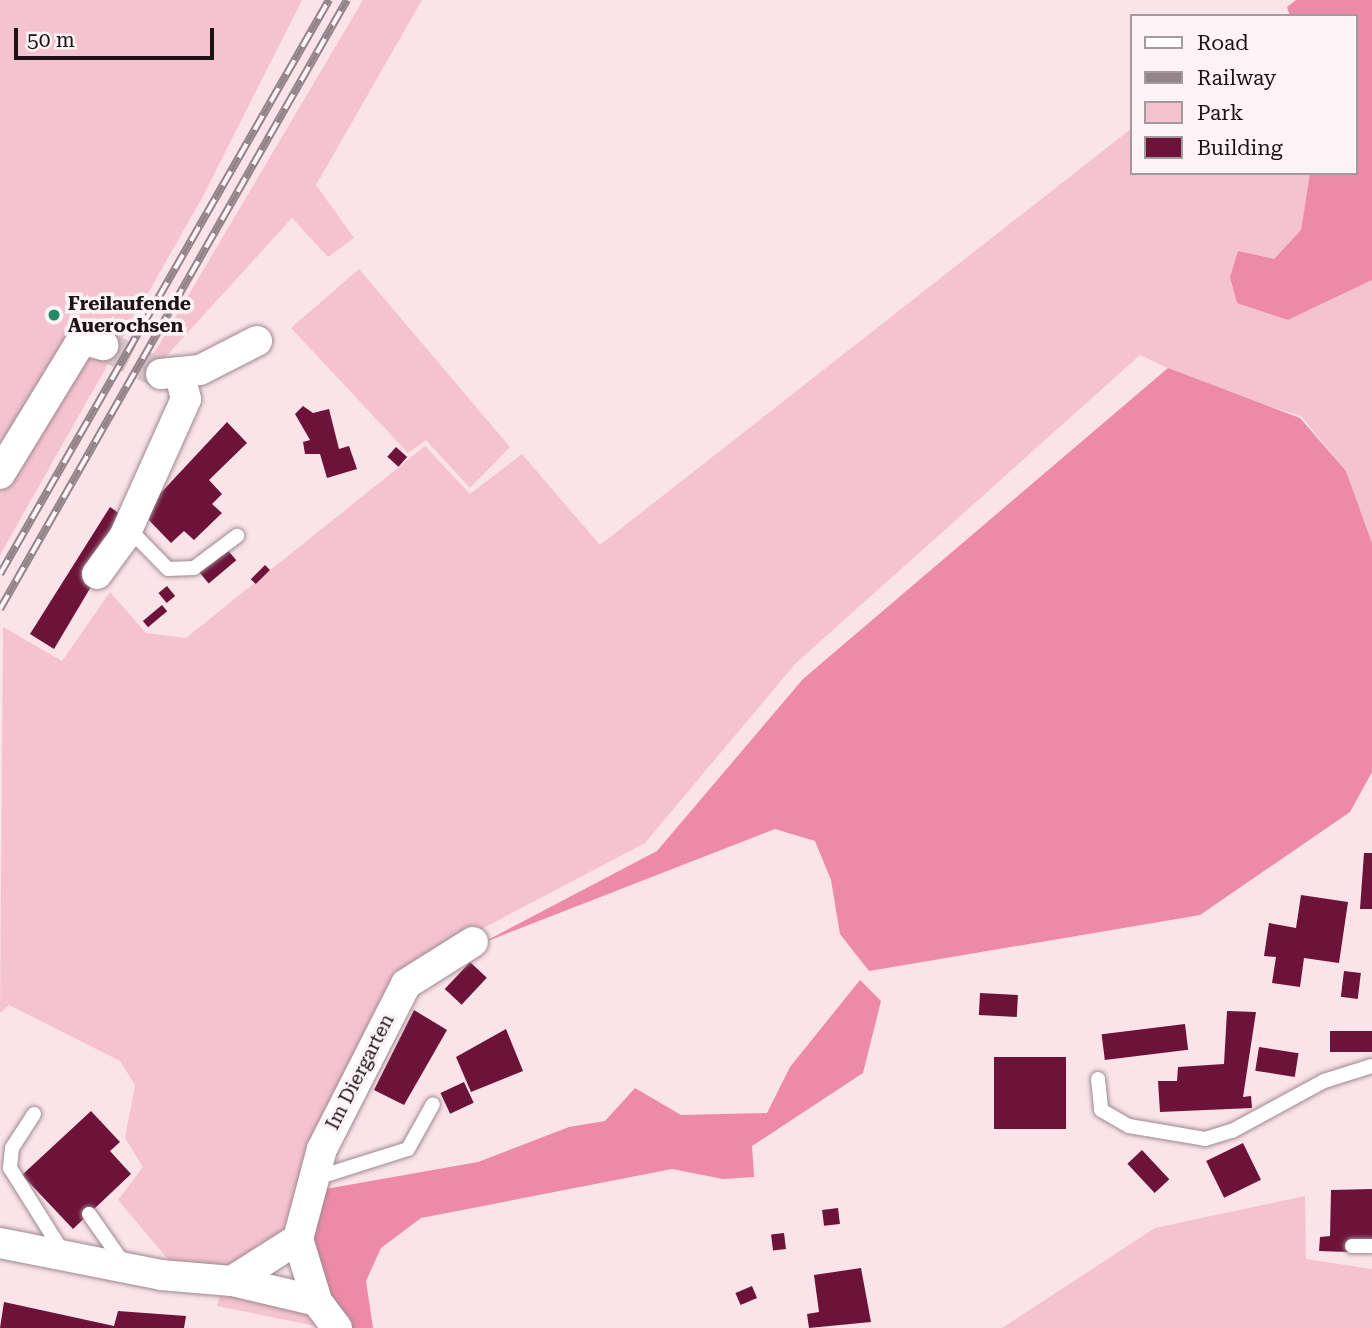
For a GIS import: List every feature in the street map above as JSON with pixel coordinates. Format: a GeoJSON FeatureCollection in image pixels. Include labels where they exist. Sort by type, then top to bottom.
{"type":"FeatureCollection","features":[{"type":"Feature","properties":{"kind":"street"},"geometry":{"type":"LineString","coordinates":[[0,474],[78,346],[88,341],[103,345]]}},
{"type":"Feature","properties":{"kind":"street"},"geometry":{"type":"LineString","coordinates":[[97,574],[128,528],[186,399],[170,374],[257,341]]}},
{"type":"Feature","properties":{"kind":"street","name":"Im Diergarten"},"geometry":{"type":"LineString","coordinates":[[298,1238],[332,1123],[406,984],[473,942]]}},
{"type":"Feature","properties":{"kind":"street"},"geometry":{"type":"LineString","coordinates":[[232,1281],[298,1238],[317,1301],[337,1328]]}},
{"type":"Feature","properties":{"kind":"street"},"geometry":{"type":"LineString","coordinates":[[0,1243],[62,1251],[127,1268],[232,1281],[317,1301]]}},
{"type":"Feature","properties":{"kind":"lane"},"geometry":{"type":"LineString","coordinates":[[128,528],[169,569],[194,568],[237,536]]}},
{"type":"Feature","properties":{"kind":"lane"},"geometry":{"type":"LineString","coordinates":[[1098,1079],[1101,1110],[1119,1120],[1205,1139],[1232,1131],[1324,1081],[1372,1066]]}},
{"type":"Feature","properties":{"kind":"lane"},"geometry":{"type":"LineString","coordinates":[[316,1178],[408,1149],[433,1104]]}},
{"type":"Feature","properties":{"kind":"lane"},"geometry":{"type":"LineString","coordinates":[[33,1114],[12,1148],[10,1168],[62,1251]]}},
{"type":"Feature","properties":{"kind":"lane"},"geometry":{"type":"LineString","coordinates":[[89,1214],[127,1268]]}},
{"type":"Feature","properties":{"kind":"lane"},"geometry":{"type":"LineString","coordinates":[[1352,1246],[1372,1247]]}},
{"type":"Feature","properties":{"kind":"green space"},"geometry":{"type":"Polygon","coordinates":[[[0,0],[302,0],[203,196],[0,555],[0,0]]]}},
{"type":"Feature","properties":{"kind":"green space"},"geometry":{"type":"Polygon","coordinates":[[[363,0],[422,0],[316,185],[354,238],[328,257],[292,218],[161,362],[150,360],[363,0]]]}},
{"type":"Feature","properties":{"kind":"green space"},"geometry":{"type":"Polygon","coordinates":[[[1130,130],[1130,175],[1310,175],[1301,230],[1274,259],[1288,320],[1372,280],[1372,543],[1346,471],[1301,416],[1212,389],[1140,355],[795,664],[645,843],[394,975],[336,1100],[290,1234],[227,1269],[172,1264],[118,1200],[143,1167],[125,1138],[135,1085],[120,1061],[9,1005],[0,1013],[3,627],[62,661],[110,592],[146,633],[186,638],[425,446],[470,494],[522,454],[600,545],[1130,130]]]}},
{"type":"Feature","properties":{"kind":"green space"},"geometry":{"type":"Polygon","coordinates":[[[359,269],[510,447],[470,488],[426,440],[408,453],[291,328],[359,269]]]}},
{"type":"Feature","properties":{"kind":"green space"},"geometry":{"type":"Polygon","coordinates":[[[1305,1196],[1306,1259],[1372,1269],[1372,1328],[1002,1328],[1155,1228],[1305,1196]]]}},
{"type":"Feature","properties":{"kind":"green space"},"geometry":{"type":"Polygon","coordinates":[[[221,1292],[308,1311],[326,1328],[217,1306],[221,1292]]]}},
{"type":"Feature","properties":{"kind":"shaded area"},"geometry":{"type":"Polygon","coordinates":[[[1296,0],[1372,0],[1372,280],[1288,320],[1237,303],[1230,277],[1238,251],[1274,259],[1301,230],[1310,175],[1358,175],[1358,14],[1289,14],[1287,7],[1296,0]]]}},
{"type":"Feature","properties":{"kind":"shaded area"},"geometry":{"type":"Polygon","coordinates":[[[1168,368],[1300,418],[1346,471],[1372,543],[1372,772],[1350,812],[1200,915],[869,971],[840,934],[831,880],[815,841],[775,829],[480,944],[657,851],[803,679],[1168,368]]]}},
{"type":"Feature","properties":{"kind":"shaded area"},"geometry":{"type":"Polygon","coordinates":[[[860,980],[881,1001],[863,1073],[752,1146],[754,1177],[723,1179],[672,1169],[421,1218],[381,1248],[366,1281],[373,1328],[351,1328],[349,1317],[323,1291],[311,1264],[320,1190],[478,1162],[569,1127],[605,1121],[635,1088],[681,1115],[767,1113],[790,1067],[860,980]]]}},
{"type":"Feature","properties":{"kind":"building"},"geometry":{"type":"Polygon","coordinates":[[[303,406],[313,413],[329,409],[339,449],[349,446],[357,469],[327,478],[320,454],[305,454],[303,442],[310,440],[295,414],[303,406]]]}},
{"type":"Feature","properties":{"kind":"building"},"geometry":{"type":"Polygon","coordinates":[[[227,422],[247,443],[209,480],[222,494],[212,504],[222,513],[194,540],[184,531],[171,543],[142,513],[227,422]]]}},
{"type":"Feature","properties":{"kind":"building"},"geometry":{"type":"Polygon","coordinates":[[[396,447],[407,457],[398,467],[387,457],[396,447]]]}},
{"type":"Feature","properties":{"kind":"building"},"geometry":{"type":"Polygon","coordinates":[[[110,507],[120,514],[95,580],[54,649],[30,634],[110,507]]]}},
{"type":"Feature","properties":{"kind":"building"},"geometry":{"type":"Polygon","coordinates":[[[226,548],[236,560],[209,583],[198,571],[226,548]]]}},
{"type":"Feature","properties":{"kind":"building"},"geometry":{"type":"Polygon","coordinates":[[[265,565],[270,570],[256,584],[251,579],[265,565]]]}},
{"type":"Feature","properties":{"kind":"building"},"geometry":{"type":"Polygon","coordinates":[[[167,586],[175,596],[167,603],[158,593],[167,586]]]}},
{"type":"Feature","properties":{"kind":"building"},"geometry":{"type":"Polygon","coordinates":[[[162,605],[167,611],[148,627],[143,621],[162,605]]]}},
{"type":"Feature","properties":{"kind":"building"},"geometry":{"type":"Polygon","coordinates":[[[1364,853],[1372,853],[1372,909],[1360,909],[1364,853]]]}},
{"type":"Feature","properties":{"kind":"building"},"geometry":{"type":"Polygon","coordinates":[[[1301,895],[1348,902],[1339,963],[1304,958],[1300,987],[1272,983],[1276,957],[1264,956],[1269,923],[1296,928],[1301,895]]]}},
{"type":"Feature","properties":{"kind":"building"},"geometry":{"type":"Polygon","coordinates":[[[470,962],[487,978],[462,1005],[445,989],[470,962]]]}},
{"type":"Feature","properties":{"kind":"building"},"geometry":{"type":"Polygon","coordinates":[[[1344,971],[1361,973],[1358,999],[1341,997],[1344,971]]]}},
{"type":"Feature","properties":{"kind":"building"},"geometry":{"type":"Polygon","coordinates":[[[980,993],[1018,995],[1017,1017],[979,1015],[980,993]]]}},
{"type":"Feature","properties":{"kind":"building"},"geometry":{"type":"Polygon","coordinates":[[[414,1010],[447,1030],[404,1105],[374,1090],[414,1010]]]}},
{"type":"Feature","properties":{"kind":"building"},"geometry":{"type":"Polygon","coordinates":[[[1227,1011],[1256,1012],[1243,1097],[1251,1096],[1252,1108],[1160,1112],[1158,1081],[1177,1081],[1178,1067],[1224,1064],[1227,1011]]]}},
{"type":"Feature","properties":{"kind":"building"},"geometry":{"type":"Polygon","coordinates":[[[1185,1024],[1188,1050],[1105,1060],[1102,1034],[1185,1024]]]}},
{"type":"Feature","properties":{"kind":"building"},"geometry":{"type":"Polygon","coordinates":[[[506,1029],[523,1071],[471,1092],[456,1057],[506,1029]]]}},
{"type":"Feature","properties":{"kind":"building"},"geometry":{"type":"Polygon","coordinates":[[[1330,1031],[1372,1031],[1372,1052],[1330,1052],[1330,1031]]]}},
{"type":"Feature","properties":{"kind":"building"},"geometry":{"type":"Polygon","coordinates":[[[1259,1047],[1299,1053],[1295,1077],[1255,1071],[1259,1047]]]}},
{"type":"Feature","properties":{"kind":"building"},"geometry":{"type":"Polygon","coordinates":[[[994,1057],[1066,1057],[1066,1129],[994,1129],[994,1057]]]}},
{"type":"Feature","properties":{"kind":"building"},"geometry":{"type":"Polygon","coordinates":[[[464,1082],[474,1103],[450,1114],[440,1093],[464,1082]]]}},
{"type":"Feature","properties":{"kind":"building"},"geometry":{"type":"Polygon","coordinates":[[[91,1111],[120,1142],[110,1151],[131,1174],[73,1229],[22,1175],[91,1111]]]}},
{"type":"Feature","properties":{"kind":"building"},"geometry":{"type":"Polygon","coordinates":[[[1243,1143],[1261,1180],[1224,1198],[1206,1161],[1243,1143]]]}},
{"type":"Feature","properties":{"kind":"building"},"geometry":{"type":"Polygon","coordinates":[[[1142,1150],[1169,1179],[1155,1193],[1127,1164],[1142,1150]]]}},
{"type":"Feature","properties":{"kind":"building"},"geometry":{"type":"Polygon","coordinates":[[[1372,1189],[1372,1239],[1355,1239],[1349,1252],[1319,1251],[1320,1237],[1330,1236],[1331,1190],[1372,1189]]]}},
{"type":"Feature","properties":{"kind":"building"},"geometry":{"type":"Polygon","coordinates":[[[838,1208],[840,1224],[824,1226],[822,1210],[838,1208]]]}},
{"type":"Feature","properties":{"kind":"building"},"geometry":{"type":"Polygon","coordinates":[[[784,1233],[786,1249],[773,1250],[771,1235],[784,1233]]]}},
{"type":"Feature","properties":{"kind":"building"},"geometry":{"type":"Polygon","coordinates":[[[861,1268],[871,1322],[809,1328],[807,1314],[819,1312],[814,1275],[861,1268]]]}},
{"type":"Feature","properties":{"kind":"building"},"geometry":{"type":"Polygon","coordinates":[[[752,1286],[757,1298],[741,1305],[735,1293],[752,1286]]]}},
{"type":"Feature","properties":{"kind":"building"},"geometry":{"type":"Polygon","coordinates":[[[4,1302],[114,1326],[118,1311],[186,1316],[184,1328],[0,1328],[4,1302]]]}},
{"type":"Feature","properties":{"kind":"tunnel"},"geometry":{"type":"LineString","coordinates":[[103,345],[161,374]]}},
{"type":"Feature","properties":{"kind":"railway"},"geometry":{"type":"LineString","coordinates":[[0,574],[329,0]]}},
{"type":"Feature","properties":{"kind":"railway"},"geometry":{"type":"LineString","coordinates":[[0,609],[347,0]]}},
{"type":"Feature","properties":{"kind":"place","name":"Freilaufende Auerochsen"},"geometry":{"type":"Point","coordinates":[54,315]}}]}
